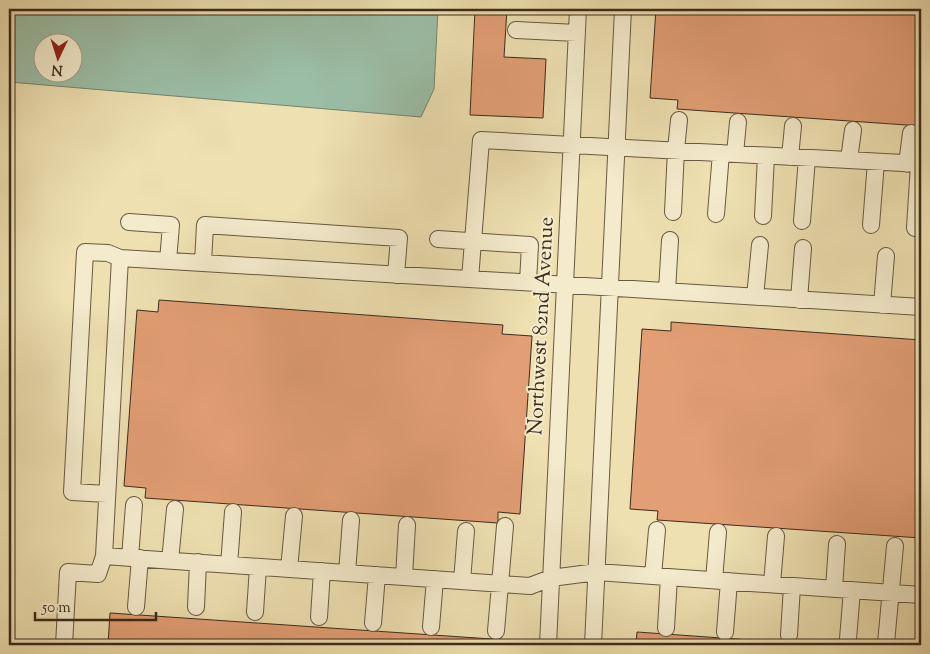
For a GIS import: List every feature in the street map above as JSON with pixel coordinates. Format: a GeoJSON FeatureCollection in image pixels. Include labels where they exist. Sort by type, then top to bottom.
{"type":"FeatureCollection","features":[{"type":"Feature","properties":{"kind":"street","name":"Northwest 82nd Avenue"},"geometry":{"type":"LineString","coordinates":[[548,645],[578,9]]}},
{"type":"Feature","properties":{"kind":"street"},"geometry":{"type":"LineString","coordinates":[[593,645],[623,9]]}},
{"type":"Feature","properties":{"kind":"street"},"geometry":{"type":"LineString","coordinates":[[516,30],[577,33]]}},
{"type":"Feature","properties":{"kind":"street"},"geometry":{"type":"LineString","coordinates":[[673,212],[679,120]]}},
{"type":"Feature","properties":{"kind":"street"},"geometry":{"type":"LineString","coordinates":[[716,214],[728,153],[738,122]]}},
{"type":"Feature","properties":{"kind":"street"},"geometry":{"type":"LineString","coordinates":[[790,157],[793,126]]}},
{"type":"Feature","properties":{"kind":"street"},"geometry":{"type":"LineString","coordinates":[[849,160],[852,130]]}},
{"type":"Feature","properties":{"kind":"street"},"geometry":{"type":"LineString","coordinates":[[911,133],[916,164],[915,228]]}},
{"type":"Feature","properties":{"kind":"street"},"geometry":{"type":"LineString","coordinates":[[470,279],[481,140],[916,164]]}},
{"type":"Feature","properties":{"kind":"street"},"geometry":{"type":"LineString","coordinates":[[762,216],[766,156]]}},
{"type":"Feature","properties":{"kind":"street"},"geometry":{"type":"LineString","coordinates":[[802,221],[807,158]]}},
{"type":"Feature","properties":{"kind":"street"},"geometry":{"type":"LineString","coordinates":[[871,225],[876,162]]}},
{"type":"Feature","properties":{"kind":"street"},"geometry":{"type":"LineString","coordinates":[[129,222],[171,224],[168,261]]}},
{"type":"Feature","properties":{"kind":"street"},"geometry":{"type":"LineString","coordinates":[[203,264],[205,225],[399,238],[396,275]]}},
{"type":"Feature","properties":{"kind":"street"},"geometry":{"type":"LineString","coordinates":[[438,239],[530,245],[528,282]]}},
{"type":"Feature","properties":{"kind":"street"},"geometry":{"type":"LineString","coordinates":[[667,291],[670,240]]}},
{"type":"Feature","properties":{"kind":"street"},"geometry":{"type":"LineString","coordinates":[[756,297],[760,245]]}},
{"type":"Feature","properties":{"kind":"street"},"geometry":{"type":"LineString","coordinates":[[799,300],[803,248]]}},
{"type":"Feature","properties":{"kind":"street"},"geometry":{"type":"LineString","coordinates":[[107,494],[72,492],[85,252],[108,253],[120,258],[203,264],[565,284],[921,307]]}},
{"type":"Feature","properties":{"kind":"street"},"geometry":{"type":"LineString","coordinates":[[882,304],[886,256]]}},
{"type":"Feature","properties":{"kind":"street"},"geometry":{"type":"LineString","coordinates":[[64,645],[68,572],[98,574],[104,556],[120,258]]}},
{"type":"Feature","properties":{"kind":"street"},"geometry":{"type":"LineString","coordinates":[[134,505],[136,607]]}},
{"type":"Feature","properties":{"kind":"street"},"geometry":{"type":"LineString","coordinates":[[170,560],[175,508]]}},
{"type":"Feature","properties":{"kind":"street"},"geometry":{"type":"LineString","coordinates":[[229,565],[233,512]]}},
{"type":"Feature","properties":{"kind":"street"},"geometry":{"type":"LineString","coordinates":[[289,569],[294,516]]}},
{"type":"Feature","properties":{"kind":"street"},"geometry":{"type":"LineString","coordinates":[[347,573],[350,520]]}},
{"type":"Feature","properties":{"kind":"street"},"geometry":{"type":"LineString","coordinates":[[404,577],[408,525]]}},
{"type":"Feature","properties":{"kind":"street"},"geometry":{"type":"LineString","coordinates":[[496,632],[505,526]]}},
{"type":"Feature","properties":{"kind":"street"},"geometry":{"type":"LineString","coordinates":[[657,530],[666,628]]}},
{"type":"Feature","properties":{"kind":"street"},"geometry":{"type":"LineString","coordinates":[[462,581],[466,531]]}},
{"type":"Feature","properties":{"kind":"street"},"geometry":{"type":"LineString","coordinates":[[718,532],[724,632]]}},
{"type":"Feature","properties":{"kind":"street"},"geometry":{"type":"LineString","coordinates":[[772,584],[776,536]]}},
{"type":"Feature","properties":{"kind":"street"},"geometry":{"type":"LineString","coordinates":[[834,589],[837,544]]}},
{"type":"Feature","properties":{"kind":"street"},"geometry":{"type":"LineString","coordinates":[[886,643],[895,546]]}},
{"type":"Feature","properties":{"kind":"street"},"geometry":{"type":"LineString","coordinates":[[104,556],[530,586],[551,578],[597,572],[921,594]]}},
{"type":"Feature","properties":{"kind":"street"},"geometry":{"type":"LineString","coordinates":[[196,607],[198,562]]}},
{"type":"Feature","properties":{"kind":"street"},"geometry":{"type":"LineString","coordinates":[[255,612],[258,567]]}},
{"type":"Feature","properties":{"kind":"street"},"geometry":{"type":"LineString","coordinates":[[319,617],[322,571]]}},
{"type":"Feature","properties":{"kind":"street"},"geometry":{"type":"LineString","coordinates":[[373,623],[377,575]]}},
{"type":"Feature","properties":{"kind":"street"},"geometry":{"type":"LineString","coordinates":[[431,628],[435,579]]}},
{"type":"Feature","properties":{"kind":"street"},"geometry":{"type":"LineString","coordinates":[[789,635],[792,586]]}},
{"type":"Feature","properties":{"kind":"street"},"geometry":{"type":"LineString","coordinates":[[848,639],[852,590]]}},
{"type":"Feature","properties":{"kind":"shaded area"},"geometry":{"type":"Polygon","coordinates":[[[9,9],[438,9],[434,89],[421,117],[9,82],[9,9]]]}},
{"type":"Feature","properties":{"kind":"building"},"geometry":{"type":"Polygon","coordinates":[[[475,9],[507,9],[504,57],[546,59],[543,118],[470,115],[475,9]]]}},
{"type":"Feature","properties":{"kind":"building"},"geometry":{"type":"Polygon","coordinates":[[[656,9],[921,9],[921,126],[677,109],[678,100],[650,98],[656,9]]]}},
{"type":"Feature","properties":{"kind":"building"},"geometry":{"type":"Polygon","coordinates":[[[159,300],[503,325],[502,334],[532,336],[520,514],[498,512],[498,523],[145,498],[146,488],[124,486],[137,310],[158,312],[159,300]]]}},
{"type":"Feature","properties":{"kind":"building"},"geometry":{"type":"Polygon","coordinates":[[[671,322],[921,340],[921,538],[657,520],[658,511],[630,509],[642,329],[671,331],[671,322]]]}},
{"type":"Feature","properties":{"kind":"building"},"geometry":{"type":"Polygon","coordinates":[[[110,613],[521,641],[521,645],[108,645],[110,613]]]}},
{"type":"Feature","properties":{"kind":"building"},"geometry":{"type":"Polygon","coordinates":[[[637,632],[820,645],[636,645],[637,632]]]}}]}
